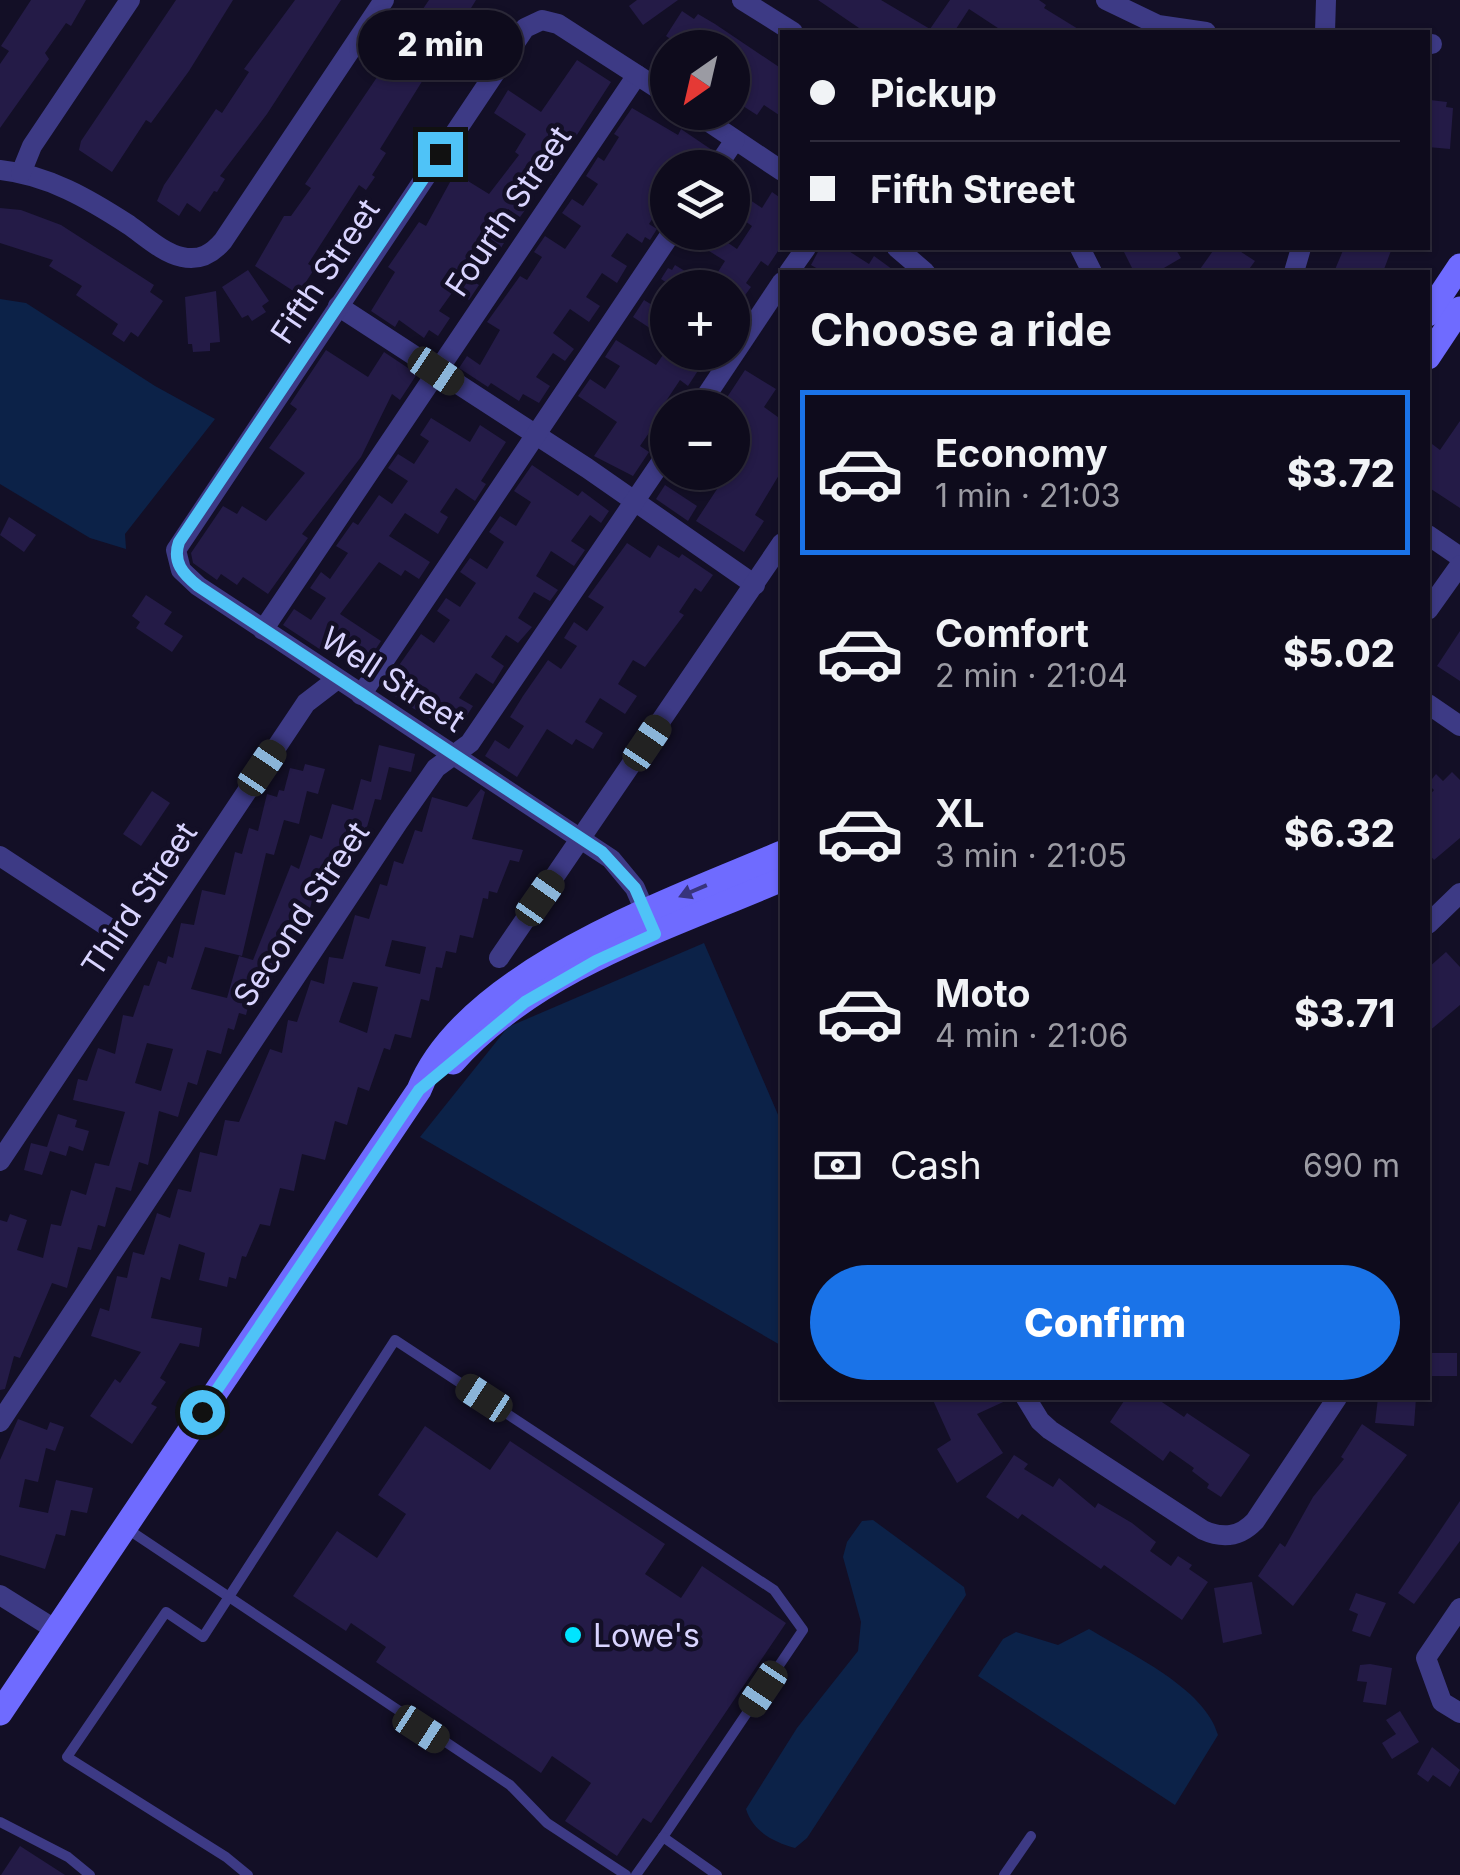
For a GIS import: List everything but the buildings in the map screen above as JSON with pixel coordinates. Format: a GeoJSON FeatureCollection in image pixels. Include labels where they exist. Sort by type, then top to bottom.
{"type":"FeatureCollection","features":[{"type":"Feature","properties":{"kind":"street"},"geometry":{"type":"LineString","coordinates":[[130,0],[11,172],[79,194],[176,256],[193,258],[208,255],[224,241],[384,0]]}},
{"type":"Feature","properties":{"kind":"street"},"geometry":{"type":"LineString","coordinates":[[742,0],[790,30]]}},
{"type":"Feature","properties":{"kind":"street"},"geometry":{"type":"LineString","coordinates":[[1106,0],[1158,24],[1194,30]]}},
{"type":"Feature","properties":{"kind":"street"},"geometry":{"type":"LineString","coordinates":[[1325,30],[1326,0]]}},
{"type":"Feature","properties":{"kind":"street","name":"Fifth Street"},"geometry":{"type":"LineString","coordinates":[[177,561],[179,542],[521,33],[536,20],[558,24],[637,75]]}},
{"type":"Feature","properties":{"kind":"street"},"geometry":{"type":"LineString","coordinates":[[637,75],[650,83]]}},
{"type":"Feature","properties":{"kind":"street","name":"Fourth Street"},"geometry":{"type":"LineString","coordinates":[[263,630],[637,75]]}},
{"type":"Feature","properties":{"kind":"street"},"geometry":{"type":"LineString","coordinates":[[720,130],[780,170]]}},
{"type":"Feature","properties":{"kind":"street"},"geometry":{"type":"LineString","coordinates":[[728,150],[734,140]]}},
{"type":"Feature","properties":{"kind":"street"},"geometry":{"type":"LineString","coordinates":[[361,695],[660,250]]}},
{"type":"Feature","properties":{"kind":"street"},"geometry":{"type":"LineString","coordinates":[[899,250],[923,270]]}},
{"type":"Feature","properties":{"kind":"street"},"geometry":{"type":"LineString","coordinates":[[1430,311],[1460,266]]}},
{"type":"Feature","properties":{"kind":"street"},"geometry":{"type":"LineString","coordinates":[[710,390],[780,285]]}},
{"type":"Feature","properties":{"kind":"street"},"geometry":{"type":"LineString","coordinates":[[338,306],[755,585]]}},
{"type":"Feature","properties":{"kind":"street"},"geometry":{"type":"LineString","coordinates":[[1430,354],[1460,309]]}},
{"type":"Feature","properties":{"kind":"street","name":"Second Street"},"geometry":{"type":"LineString","coordinates":[[0,1422],[399,820],[436,768],[470,743],[650,479]]}},
{"type":"Feature","properties":{"kind":"street"},"geometry":{"type":"LineString","coordinates":[[1430,536],[1460,557]]}},
{"type":"Feature","properties":{"kind":"street"},"geometry":{"type":"LineString","coordinates":[[499,958],[780,546]]}},
{"type":"Feature","properties":{"kind":"street","name":"Well Street"},"geometry":{"type":"LineString","coordinates":[[177,561],[188,578],[336,680],[582,838],[621,868],[650,922]]}},
{"type":"Feature","properties":{"kind":"street"},"geometry":{"type":"LineString","coordinates":[[1430,607],[1460,564]]}},
{"type":"Feature","properties":{"kind":"street","name":"Third Street"},"geometry":{"type":"LineString","coordinates":[[0,1160],[306,703],[336,680]]}},
{"type":"Feature","properties":{"kind":"street"},"geometry":{"type":"LineString","coordinates":[[1430,705],[1460,726]]}},
{"type":"Feature","properties":{"kind":"street"},"geometry":{"type":"LineString","coordinates":[[650,922],[780,854]]}},
{"type":"Feature","properties":{"kind":"street"},"geometry":{"type":"LineString","coordinates":[[0,856],[111,930]]}},
{"type":"Feature","properties":{"kind":"street"},"geometry":{"type":"LineString","coordinates":[[0,1713],[419,1090],[429,1064],[511,987],[554,958],[780,880]]}},
{"type":"Feature","properties":{"kind":"street"},"geometry":{"type":"LineString","coordinates":[[1430,922],[1460,893]]}},
{"type":"Feature","properties":{"kind":"street"},"geometry":{"type":"LineString","coordinates":[[1028,1400],[1050,1430],[1203,1530],[1223,1536],[1241,1533],[1256,1520],[1336,1400]]}},
{"type":"Feature","properties":{"kind":"street"},"geometry":{"type":"LineString","coordinates":[[0,1596],[56,1630]]}},
{"type":"Feature","properties":{"kind":"street"},"geometry":{"type":"LineString","coordinates":[[1460,1608],[1426,1658],[1442,1702],[1460,1713]]}},
{"type":"Feature","properties":{"kind":"lane"},"geometry":{"type":"LineString","coordinates":[[248,1875],[226,1857],[66,1756],[166,1612],[203,1636],[395,1340],[774,1590],[803,1630],[636,1875]]}},
{"type":"Feature","properties":{"kind":"lane"},"geometry":{"type":"LineString","coordinates":[[125,1527],[510,1785],[547,1823],[611,1871],[626,1875]]}},
{"type":"Feature","properties":{"kind":"lane"},"geometry":{"type":"LineString","coordinates":[[0,1822],[68,1857],[90,1875]]}},
{"type":"Feature","properties":{"kind":"lane"},"geometry":{"type":"LineString","coordinates":[[1004,1875],[1031,1836]]}},
{"type":"Feature","properties":{"kind":"lane"},"geometry":{"type":"LineString","coordinates":[[663,1837],[717,1875]]}},
{"type":"Feature","properties":{"kind":"water"},"geometry":{"type":"Polygon","coordinates":[[[0,299],[26,303],[155,386],[215,419],[125,534],[126,549],[90,538],[0,484],[0,299]]]}},
{"type":"Feature","properties":{"kind":"water"},"geometry":{"type":"Polygon","coordinates":[[[704,943],[780,1119],[780,1345],[420,1137],[508,1027],[704,943]]]}},
{"type":"Feature","properties":{"kind":"water"},"geometry":{"type":"Polygon","coordinates":[[[873,1520],[964,1587],[966,1595],[807,1838],[795,1848],[765,1835],[746,1809],[797,1728],[858,1651],[861,1622],[843,1557],[847,1542],[862,1521],[873,1520]]]}},
{"type":"Feature","properties":{"kind":"water"},"geometry":{"type":"Polygon","coordinates":[[[1089,1629],[1182,1687],[1210,1718],[1218,1735],[1175,1805],[978,1676],[1003,1639],[1016,1632],[1058,1645],[1089,1629]]]}},
{"type":"Feature","properties":{"kind":"place","name":"Lowe's"},"geometry":{"type":"Point","coordinates":[573,1635]}},
{"type":"Feature","properties":{"kind":"route"},"geometry":{"type":"LineString","coordinates":[[202,1412],[419,1090],[525,1002],[596,961],[655,934],[635,888],[621,868],[602,852],[198,586],[180,570],[177,561],[179,542],[440,154]]}}]}
